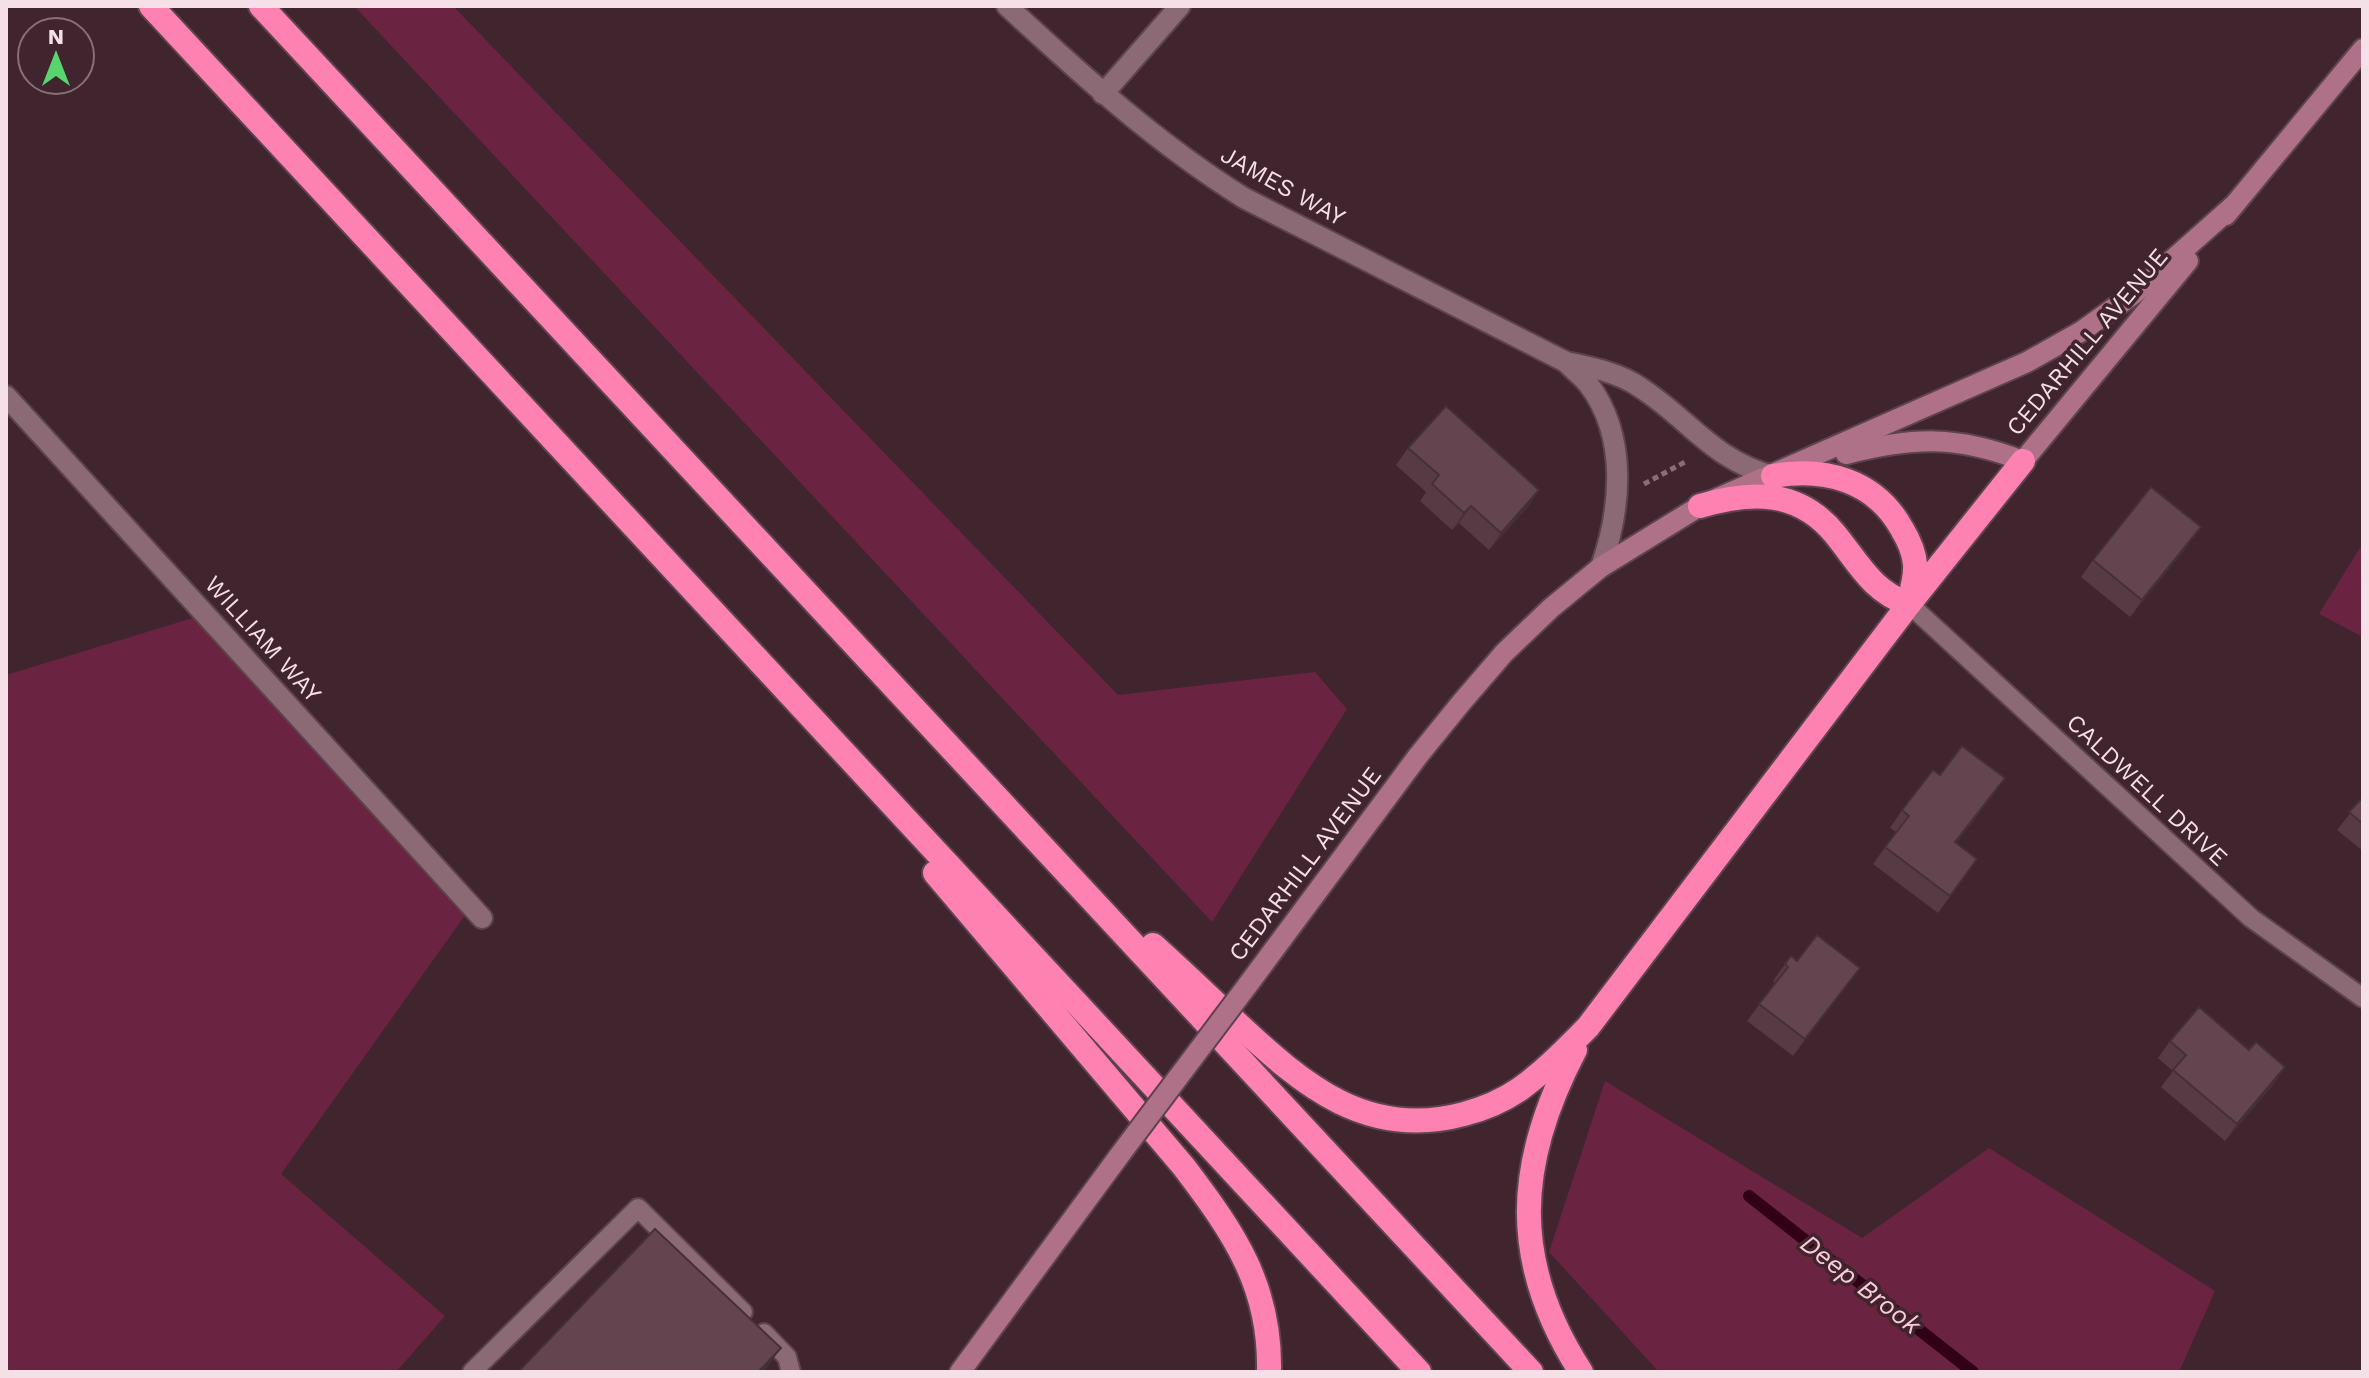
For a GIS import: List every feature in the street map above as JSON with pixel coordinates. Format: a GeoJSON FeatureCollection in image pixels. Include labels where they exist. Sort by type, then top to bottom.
{"type":"FeatureCollection","features":[{"type":"Feature","properties":{"kind":"highway"},"geometry":{"type":"LineString","coordinates":[[151,6],[1419,1372]]}},
{"type":"Feature","properties":{"kind":"highway"},"geometry":{"type":"LineString","coordinates":[[261,6],[1531,1372]]}},
{"type":"Feature","properties":{"kind":"highway"},"geometry":{"type":"LineString","coordinates":[[1000,802],[1283,1066],[1317,1091],[1359,1112],[1398,1120],[1439,1121],[1481,1109],[1518,1090],[1555,1061],[1588,1027],[1909,604],[2023,461]]}},
{"type":"Feature","properties":{"kind":"highway"},"geometry":{"type":"LineString","coordinates":[[1773,476],[1801,471],[1827,474],[1853,481],[1875,494],[1894,515],[1912,552],[1915,565],[1909,604]]}},
{"type":"Feature","properties":{"kind":"highway"},"geometry":{"type":"LineString","coordinates":[[1700,506],[1731,497],[1759,494],[1786,500],[1813,513],[1833,532],[1880,591],[1909,604]]}},
{"type":"Feature","properties":{"kind":"highway"},"geometry":{"type":"LineString","coordinates":[[718,617],[1174,1155],[1217,1210],[1241,1249],[1258,1288],[1269,1329],[1269,1372]]}},
{"type":"Feature","properties":{"kind":"highway"},"geometry":{"type":"LineString","coordinates":[[1581,1372],[1547,1310],[1533,1265],[1527,1217],[1531,1167],[1545,1115],[1564,1070],[1588,1027]]}},
{"type":"Feature","properties":{"kind":"main road","name":"CEDARHILL AVENUE"},"geometry":{"type":"LineString","coordinates":[[1773,476],[1872,448],[1919,440],[1959,442],[1992,449],[2023,461],[2363,49]]}},
{"type":"Feature","properties":{"kind":"main road","name":"CEDARHILL AVENUE"},"geometry":{"type":"LineString","coordinates":[[960,1372],[1418,756],[1504,653],[1551,608],[1601,567],[1700,506],[2027,362],[2082,331],[2135,293],[2233,206]]}},
{"type":"Feature","properties":{"kind":"street","name":"JAMES WAY"},"geometry":{"type":"LineString","coordinates":[[1007,6],[1103,94],[1194,166],[1244,198],[1566,362],[1593,368],[1639,386],[1728,458],[1748,469],[1773,476]]}},
{"type":"Feature","properties":{"kind":"street"},"geometry":{"type":"LineString","coordinates":[[1103,94],[1180,6]]}},
{"type":"Feature","properties":{"kind":"street","name":"JAMES WAY"},"geometry":{"type":"LineString","coordinates":[[1566,362],[1589,385],[1603,411],[1613,440],[1618,469],[1614,522],[1601,567]]}},
{"type":"Feature","properties":{"kind":"street","name":"WILLIAM WAY"},"geometry":{"type":"LineString","coordinates":[[6,396],[482,918]]}},
{"type":"Feature","properties":{"kind":"lane","name":"CALDWELL DRIVE"},"geometry":{"type":"LineString","coordinates":[[1909,604],[2251,918],[2363,998]]}},
{"type":"Feature","properties":{"kind":"lane"},"geometry":{"type":"LineString","coordinates":[[472,1372],[638,1208],[787,1357],[791,1372]]}},
{"type":"Feature","properties":{"kind":"path"},"geometry":{"type":"LineString","coordinates":[[1635,485],[1644,485],[1687,461],[1693,452]]}},
{"type":"Feature","properties":{"kind":"shaded area"},"geometry":{"type":"Polygon","coordinates":[[[354,6],[453,6],[1118,695],[1315,672],[1347,709],[1212,922],[354,6]]]}},
{"type":"Feature","properties":{"kind":"shaded area"},"geometry":{"type":"Polygon","coordinates":[[[2363,543],[2363,637],[2319,614],[2363,543]]]}},
{"type":"Feature","properties":{"kind":"shaded area"},"geometry":{"type":"Polygon","coordinates":[[[199,616],[473,904],[281,1174],[445,1316],[396,1372],[6,1372],[6,675],[199,616]]]}},
{"type":"Feature","properties":{"kind":"shaded area"},"geometry":{"type":"Polygon","coordinates":[[[1605,1081],[1862,1238],[1989,1148],[2215,1291],[2179,1372],[1659,1372],[1549,1252],[1605,1081]]]}},
{"type":"Feature","properties":{"kind":"building"},"geometry":{"type":"Polygon","coordinates":[[[1446,406],[1539,490],[1501,533],[1471,506],[1464,513],[1432,484],[1439,475],[1408,448],[1446,406]]]}},
{"type":"Feature","properties":{"kind":"building"},"geometry":{"type":"Polygon","coordinates":[[[2151,487],[2201,527],[2142,600],[2093,560],[2151,487]]]}},
{"type":"Feature","properties":{"kind":"building"},"geometry":{"type":"Polygon","coordinates":[[[1962,746],[2005,778],[1955,842],[1977,859],[1950,896],[1885,847],[1909,816],[1902,810],[1933,770],[1940,775],[1962,746]]]}},
{"type":"Feature","properties":{"kind":"building"},"geometry":{"type":"Polygon","coordinates":[[[2363,797],[2363,824],[2349,812],[2363,797]]]}},
{"type":"Feature","properties":{"kind":"building"},"geometry":{"type":"Polygon","coordinates":[[[1817,935],[1860,968],[1805,1039],[1759,1004],[1788,967],[1785,964],[1791,956],[1797,961],[1817,935]]]}},
{"type":"Feature","properties":{"kind":"building"},"geometry":{"type":"Polygon","coordinates":[[[2199,1007],[2249,1050],[2256,1042],[2285,1067],[2237,1124],[2173,1070],[2186,1055],[2170,1041],[2199,1007]]]}},
{"type":"Feature","properties":{"kind":"building"},"geometry":{"type":"Polygon","coordinates":[[[655,1229],[781,1348],[758,1372],[518,1372],[655,1229]]]}},
{"type":"Feature","properties":{"kind":"waterway","name":"Deep Brook"},"geometry":{"type":"LineString","coordinates":[[1749,1196],[1973,1372]]}}]}
